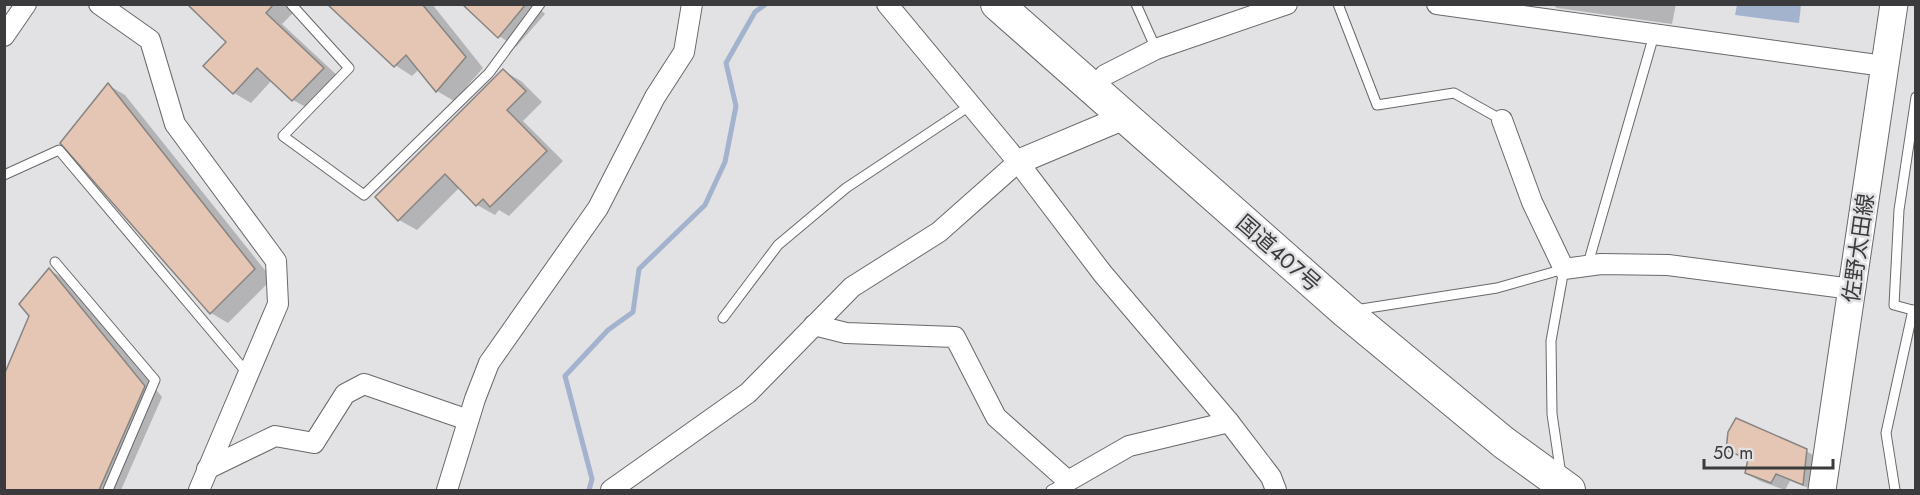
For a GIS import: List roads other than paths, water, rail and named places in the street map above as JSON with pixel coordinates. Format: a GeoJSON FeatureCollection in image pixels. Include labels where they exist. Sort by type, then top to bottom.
{"type":"FeatureCollection","features":[{"type":"Feature","properties":{"kind":"highway","name":"国道407号"},"geometry":{"type":"LineString","coordinates":[[997,4],[1346,312],[1503,442],[1566,488]]}},
{"type":"Feature","properties":{"kind":"main road","name":"佐野太田線"},"geometry":{"type":"LineString","coordinates":[[1822,490],[1894,4]]}},
{"type":"Feature","properties":{"kind":"street"},"geometry":{"type":"LineString","coordinates":[[4,36],[26,4]]}},
{"type":"Feature","properties":{"kind":"street"},"geometry":{"type":"LineString","coordinates":[[99,4],[150,40],[175,124],[276,261],[278,304],[199,490]]}},
{"type":"Feature","properties":{"kind":"street"},"geometry":{"type":"LineString","coordinates":[[447,490],[468,420],[489,363],[598,208],[655,97],[684,52],[692,4]]}},
{"type":"Feature","properties":{"kind":"street"},"geometry":{"type":"LineString","coordinates":[[887,4],[1018,162],[1103,274],[1229,422],[1270,477],[1276,490]]}},
{"type":"Feature","properties":{"kind":"street"},"geometry":{"type":"LineString","coordinates":[[1093,89],[1105,75],[1156,49],[1287,4]]}},
{"type":"Feature","properties":{"kind":"street"},"geometry":{"type":"LineString","coordinates":[[1437,4],[1884,66]]}},
{"type":"Feature","properties":{"kind":"street"},"geometry":{"type":"LineString","coordinates":[[611,490],[748,393],[852,287],[939,232],[1018,162],[1125,117]]}},
{"type":"Feature","properties":{"kind":"street"},"geometry":{"type":"LineString","coordinates":[[1502,120],[1532,202],[1564,269],[1601,264],[1668,265],[1852,289]]}},
{"type":"Feature","properties":{"kind":"street"},"geometry":{"type":"LineString","coordinates":[[814,325],[846,333],[955,337],[996,417],[1060,486],[1130,447],[1229,422]]}},
{"type":"Feature","properties":{"kind":"street"},"geometry":{"type":"LineString","coordinates":[[207,470],[275,436],[314,443],[345,394],[364,384],[468,420]]}},
{"type":"Feature","properties":{"kind":"lane"},"geometry":{"type":"LineString","coordinates":[[291,4],[349,68],[283,136],[364,195],[489,73],[540,4]]}},
{"type":"Feature","properties":{"kind":"lane"},"geometry":{"type":"LineString","coordinates":[[1136,4],[1156,49]]}},
{"type":"Feature","properties":{"kind":"lane"},"geometry":{"type":"LineString","coordinates":[[1338,4],[1377,105],[1454,93],[1502,120]]}},
{"type":"Feature","properties":{"kind":"lane"},"geometry":{"type":"LineString","coordinates":[[1587,267],[1654,35]]}},
{"type":"Feature","properties":{"kind":"lane"},"geometry":{"type":"LineString","coordinates":[[1895,490],[1886,433],[1914,310],[1894,305],[1899,210],[1916,97]]}},
{"type":"Feature","properties":{"kind":"lane"},"geometry":{"type":"LineString","coordinates":[[723,318],[778,245],[846,188],[971,105]]}},
{"type":"Feature","properties":{"kind":"lane"},"geometry":{"type":"LineString","coordinates":[[4,175],[59,150],[248,374]]}},
{"type":"Feature","properties":{"kind":"lane"},"geometry":{"type":"LineString","coordinates":[[55,262],[155,380],[108,490]]}},
{"type":"Feature","properties":{"kind":"lane"},"geometry":{"type":"LineString","coordinates":[[1346,312],[1497,288],[1564,269],[1551,341],[1552,414],[1566,488]]}},
{"type":"Feature","properties":{"kind":"water"},"geometry":{"type":"Polygon","coordinates":[[[1737,5],[1801,5],[1799,23],[1735,15],[1737,5]]]}},
{"type":"Feature","properties":{"kind":"waterway"},"geometry":{"type":"LineString","coordinates":[[589,490],[592,479],[565,376],[608,330],[633,312],[639,269],[705,205],[725,162],[736,106],[726,63],[755,12],[766,4]]}}]}
